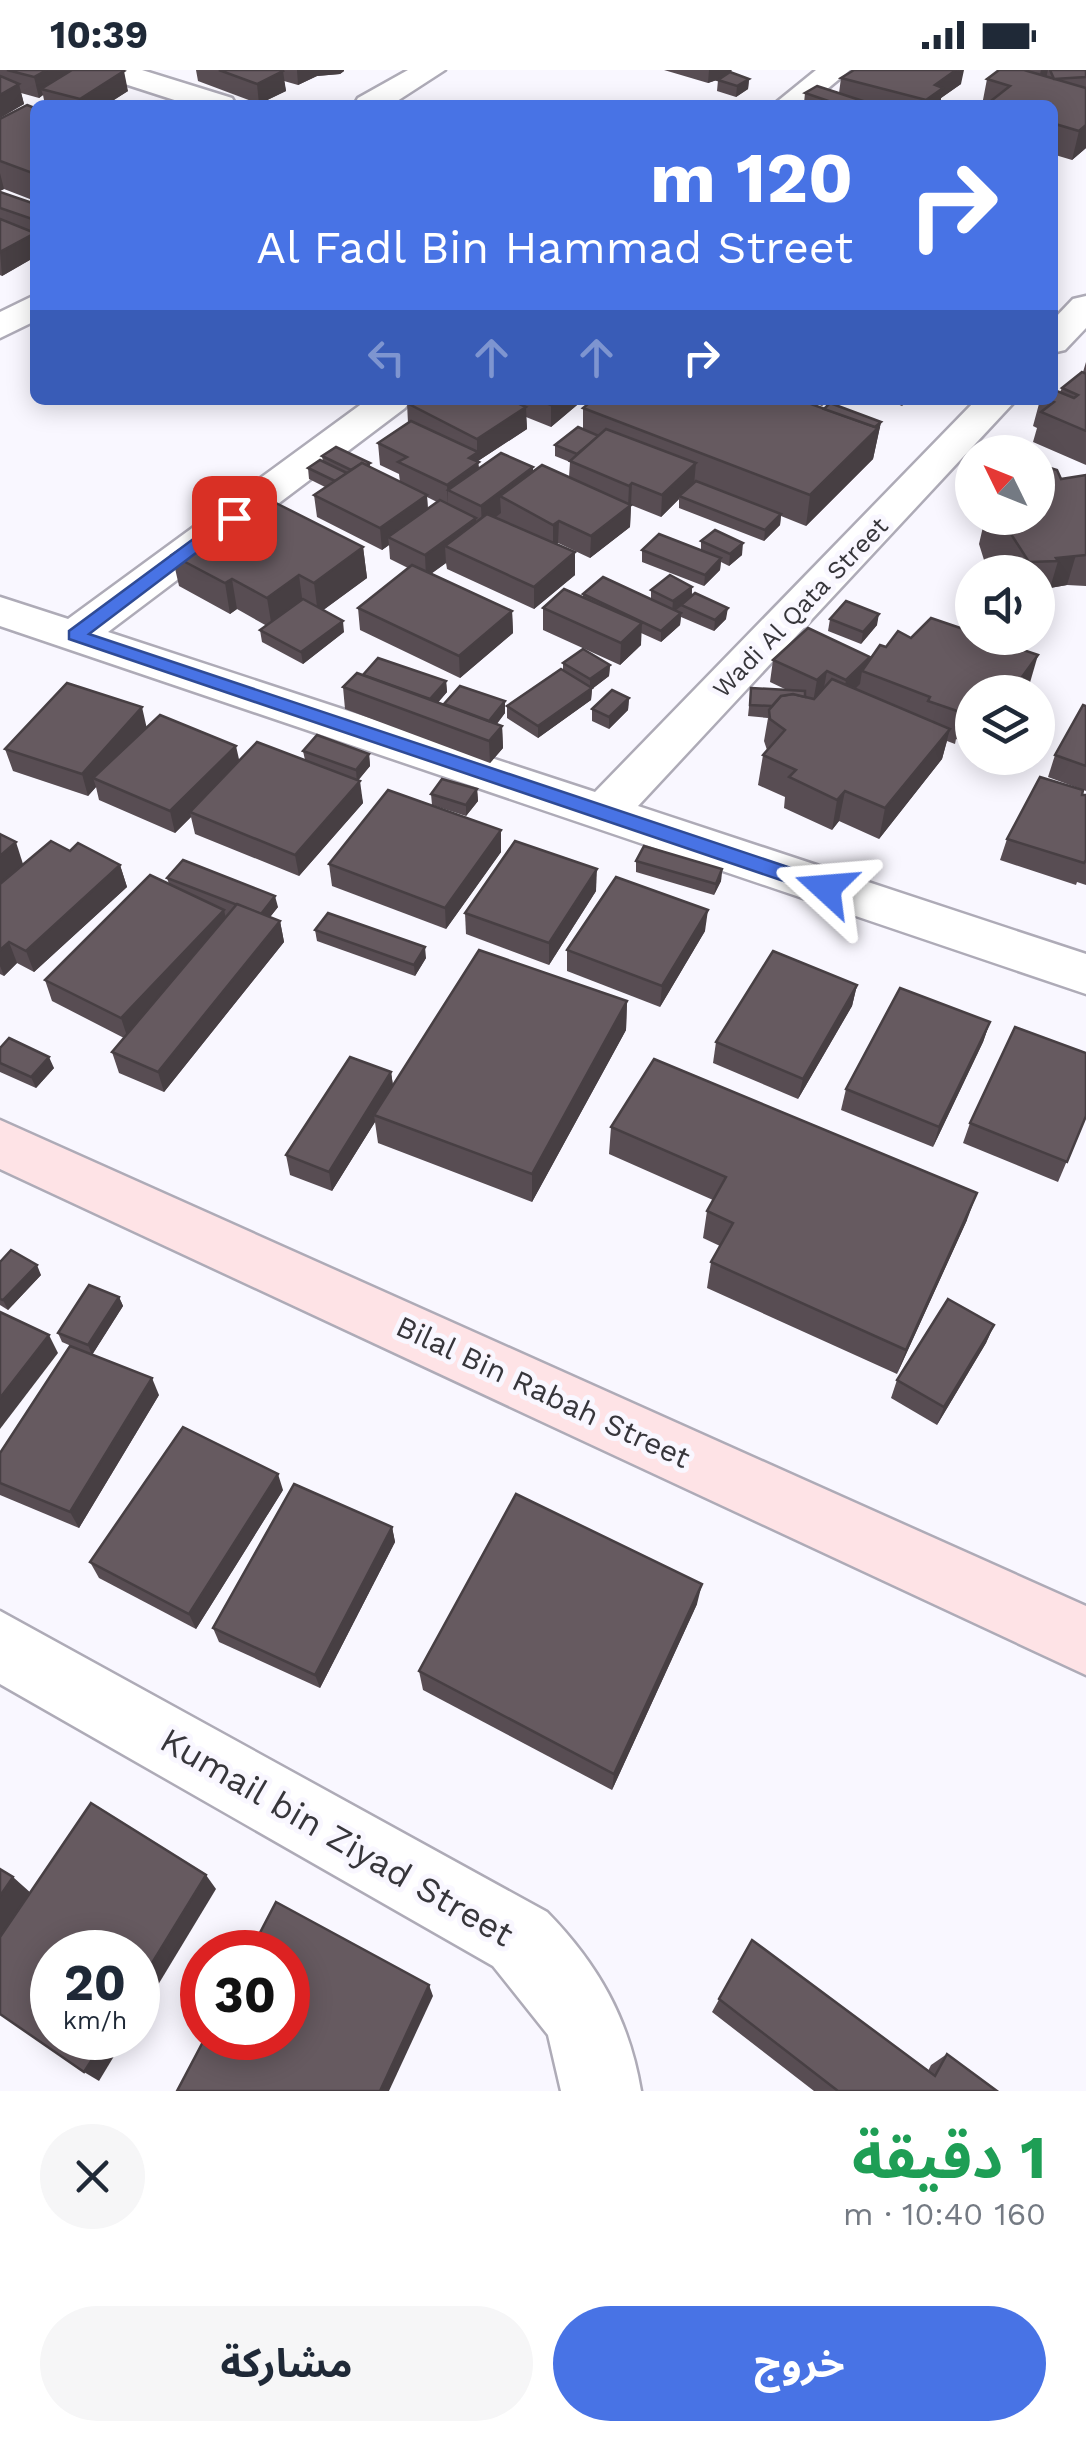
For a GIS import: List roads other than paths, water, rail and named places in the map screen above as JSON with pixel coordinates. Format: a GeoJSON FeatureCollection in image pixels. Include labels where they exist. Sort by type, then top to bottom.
{"type":"FeatureCollection","features":[{"type":"Feature","properties":{"kind":"street"},"geometry":{"type":"LineString","coordinates":[[111,70],[205,100]]}},
{"type":"Feature","properties":{"kind":"street"},"geometry":{"type":"LineString","coordinates":[[378,100],[430,70]]}},
{"type":"Feature","properties":{"kind":"street"},"geometry":{"type":"LineString","coordinates":[[795,100],[835,70]]}},
{"type":"Feature","properties":{"kind":"street"},"geometry":{"type":"LineString","coordinates":[[1058,336],[1086,306]]}},
{"type":"Feature","properties":{"kind":"street"},"geometry":{"type":"LineString","coordinates":[[76,635],[385,405]]}},
{"type":"Feature","properties":{"kind":"street","name":"Wadi Al Qata Street"},"geometry":{"type":"LineString","coordinates":[[603,814],[992,405]]}},
{"type":"Feature","properties":{"kind":"street"},"geometry":{"type":"LineString","coordinates":[[0,610],[1086,974]]}},
{"type":"Feature","properties":{"kind":"street","name":"Bilal Bin Rabah Street"},"geometry":{"type":"LineString","coordinates":[[0,1143],[1086,1642]]}},
{"type":"Feature","properties":{"kind":"street","name":"Kumail bin Ziyad Street"},"geometry":{"type":"LineString","coordinates":[[0,1646],[520,1940],[563,1982],[595,2045],[601,2091]]}}]}
